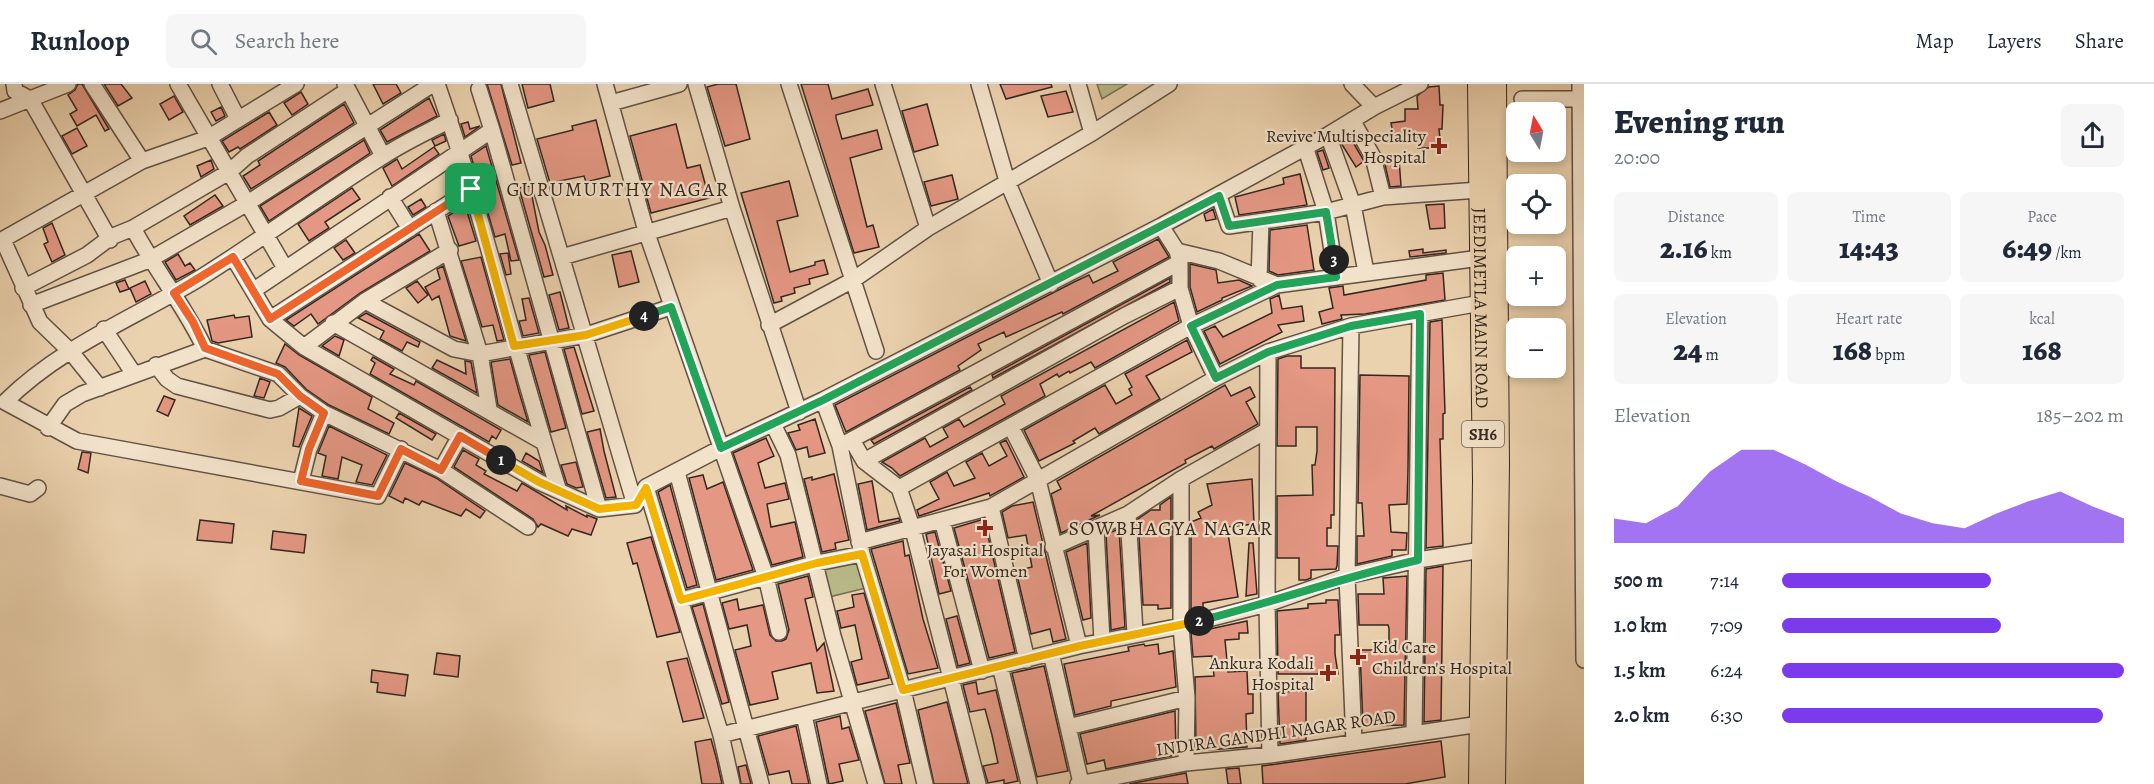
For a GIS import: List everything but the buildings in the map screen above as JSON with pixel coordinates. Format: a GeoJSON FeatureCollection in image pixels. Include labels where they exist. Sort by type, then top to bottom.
{"type":"FeatureCollection","features":[{"type":"Feature","properties":{"kind":"main road","name":"JEEDIMETLA MAIN ROAD"},"geometry":{"type":"LineString","coordinates":[[1478,84],[1482,550],[1495,784]]}},
{"type":"Feature","properties":{"kind":"main road","name":"JEEDIMETLA MAIN ROAD"},"geometry":{"type":"LineString","coordinates":[[1479,784],[1480,724],[1489,655],[1499,463],[1496,84]]}},
{"type":"Feature","properties":{"kind":"street"},"geometry":{"type":"LineString","coordinates":[[14,84],[15,91],[30,99],[110,240]]}},
{"type":"Feature","properties":{"kind":"street"},"geometry":{"type":"LineString","coordinates":[[0,111],[51,88],[68,84]]}},
{"type":"Feature","properties":{"kind":"street"},"geometry":{"type":"LineString","coordinates":[[92,84],[142,161]]}},
{"type":"Feature","properties":{"kind":"street"},"geometry":{"type":"LineString","coordinates":[[178,84],[285,268]]}},
{"type":"Feature","properties":{"kind":"street"},"geometry":{"type":"LineString","coordinates":[[220,84],[238,119]]}},
{"type":"Feature","properties":{"kind":"street"},"geometry":{"type":"LineString","coordinates":[[100,388],[71,352],[40,322],[1,240],[142,161],[208,138],[296,84]]}},
{"type":"Feature","properties":{"kind":"street"},"geometry":{"type":"LineString","coordinates":[[31,305],[149,260],[246,204],[435,84],[460,150],[514,346],[559,491]]}},
{"type":"Feature","properties":{"kind":"street"},"geometry":{"type":"LineString","coordinates":[[510,84],[636,505]]}},
{"type":"Feature","properties":{"kind":"street"},"geometry":{"type":"LineString","coordinates":[[605,84],[646,231],[766,577],[779,632]]}},
{"type":"Feature","properties":{"kind":"street"},"geometry":{"type":"LineString","coordinates":[[611,103],[679,84]]}},
{"type":"Feature","properties":{"kind":"street"},"geometry":{"type":"LineString","coordinates":[[696,84],[768,325],[800,412]]}},
{"type":"Feature","properties":{"kind":"street"},"geometry":{"type":"LineString","coordinates":[[789,84],[876,351]]}},
{"type":"Feature","properties":{"kind":"street"},"geometry":{"type":"LineString","coordinates":[[883,84],[928,228]]}},
{"type":"Feature","properties":{"kind":"street"},"geometry":{"type":"LineString","coordinates":[[979,84],[1007,181],[1051,284]]}},
{"type":"Feature","properties":{"kind":"street"},"geometry":{"type":"LineString","coordinates":[[1078,84],[1092,133]]}},
{"type":"Feature","properties":{"kind":"street"},"geometry":{"type":"LineString","coordinates":[[768,325],[853,280],[928,228],[1092,133],[1169,84]]}},
{"type":"Feature","properties":{"kind":"street"},"geometry":{"type":"LineString","coordinates":[[1352,84],[1374,106]]}},
{"type":"Feature","properties":{"kind":"street"},"geometry":{"type":"LineString","coordinates":[[636,505],[646,488],[721,448],[800,412],[1051,284],[1219,196],[1328,135],[1374,106],[1420,84]]}},
{"type":"Feature","properties":{"kind":"street"},"geometry":{"type":"LineString","coordinates":[[23,288],[87,255],[230,172],[247,156],[347,87],[383,156]]}},
{"type":"Feature","properties":{"kind":"street"},"geometry":{"type":"LineString","coordinates":[[480,88],[599,509]]}},
{"type":"Feature","properties":{"kind":"street"},"geometry":{"type":"LineString","coordinates":[[1522,99],[1581,94],[1584,660]]}},
{"type":"Feature","properties":{"kind":"street"},"geometry":{"type":"LineString","coordinates":[[401,449],[378,496],[77,441],[48,428],[2,401],[104,329],[174,293],[265,237],[383,156],[450,120]]}},
{"type":"Feature","properties":{"kind":"street"},"geometry":{"type":"LineString","coordinates":[[1352,120],[1373,157],[1383,197]]}},
{"type":"Feature","properties":{"kind":"street"},"geometry":{"type":"LineString","coordinates":[[254,290],[390,196],[492,130]]}},
{"type":"Feature","properties":{"kind":"street"},"geometry":{"type":"LineString","coordinates":[[1328,135],[1353,205],[1366,272]]}},
{"type":"Feature","properties":{"kind":"street"},"geometry":{"type":"LineString","coordinates":[[1305,146],[1326,212],[1336,277]]}},
{"type":"Feature","properties":{"kind":"street"},"geometry":{"type":"LineString","coordinates":[[270,319],[471,189]]}},
{"type":"Feature","properties":{"kind":"street"},"geometry":{"type":"LineString","coordinates":[[1219,196],[1229,226],[1326,212],[1383,197],[1479,190]]}},
{"type":"Feature","properties":{"kind":"street"},"geometry":{"type":"LineString","coordinates":[[390,196],[410,229]]}},
{"type":"Feature","properties":{"kind":"street"},"geometry":{"type":"LineString","coordinates":[[562,256],[732,208]]}},
{"type":"Feature","properties":{"kind":"street"},"geometry":{"type":"LineString","coordinates":[[436,211],[450,250],[480,354],[489,409]]}},
{"type":"Feature","properties":{"kind":"street"},"geometry":{"type":"LineString","coordinates":[[1259,279],[1261,222]]}},
{"type":"Feature","properties":{"kind":"street"},"geometry":{"type":"LineString","coordinates":[[1161,226],[1179,256],[1180,288],[1191,326],[1216,378]]}},
{"type":"Feature","properties":{"kind":"street"},"geometry":{"type":"LineString","coordinates":[[133,228],[149,260],[193,322],[205,348]]}},
{"type":"Feature","properties":{"kind":"street"},"geometry":{"type":"LineString","coordinates":[[304,347],[365,301],[450,250]]}},
{"type":"Feature","properties":{"kind":"street"},"geometry":{"type":"LineString","coordinates":[[846,443],[1179,256],[1220,261],[1277,285]]}},
{"type":"Feature","properties":{"kind":"street"},"geometry":{"type":"LineString","coordinates":[[233,257],[270,319],[304,347],[559,491],[599,509],[636,505]]}},
{"type":"Feature","properties":{"kind":"street"},"geometry":{"type":"LineString","coordinates":[[899,488],[1191,326],[1277,285],[1480,258]]}},
{"type":"Feature","properties":{"kind":"street"},"geometry":{"type":"LineString","coordinates":[[864,461],[1124,316],[1180,288]]}},
{"type":"Feature","properties":{"kind":"street"},"geometry":{"type":"LineString","coordinates":[[365,301],[454,349],[480,354],[551,339],[586,335],[671,307]]}},
{"type":"Feature","properties":{"kind":"street"},"geometry":{"type":"LineString","coordinates":[[681,600],[817,563],[942,520],[991,507],[1216,378],[1268,352],[1351,326],[1481,303]]}},
{"type":"Feature","properties":{"kind":"street"},"geometry":{"type":"LineString","coordinates":[[1414,733],[1420,314]]}},
{"type":"Feature","properties":{"kind":"street"},"geometry":{"type":"LineString","coordinates":[[333,323],[489,409],[543,442]]}},
{"type":"Feature","properties":{"kind":"street"},"geometry":{"type":"LineString","coordinates":[[1351,326],[1347,576],[1354,742]]}},
{"type":"Feature","properties":{"kind":"street"},"geometry":{"type":"LineString","coordinates":[[104,329],[134,374]]}},
{"type":"Feature","properties":{"kind":"street"},"geometry":{"type":"LineString","coordinates":[[48,428],[65,404],[156,365],[205,348],[278,374],[300,396],[324,413],[441,470],[528,527]]}},
{"type":"Feature","properties":{"kind":"street"},"geometry":{"type":"LineString","coordinates":[[1268,352],[1266,431],[1270,755]]}},
{"type":"Feature","properties":{"kind":"street"},"geometry":{"type":"LineString","coordinates":[[156,365],[166,379],[177,386],[270,410],[279,408],[300,396]]}},
{"type":"Feature","properties":{"kind":"street"},"geometry":{"type":"LineString","coordinates":[[823,400],[846,443],[864,461],[899,488],[913,530],[953,679],[978,784]]}},
{"type":"Feature","properties":{"kind":"street"},"geometry":{"type":"LineString","coordinates":[[301,481],[309,449],[324,413]]}},
{"type":"Feature","properties":{"kind":"street"},"geometry":{"type":"LineString","coordinates":[[773,424],[788,455],[817,563],[833,636],[876,784]]}},
{"type":"Feature","properties":{"kind":"street"},"geometry":{"type":"LineString","coordinates":[[1011,427],[1038,480],[1053,547],[1080,646]]}},
{"type":"Feature","properties":{"kind":"street"},"geometry":{"type":"LineString","coordinates":[[1053,547],[1128,514],[1181,479],[1266,431]]}},
{"type":"Feature","properties":{"kind":"street"},"geometry":{"type":"LineString","coordinates":[[441,470],[460,436]]}},
{"type":"Feature","properties":{"kind":"street"},"geometry":{"type":"LineString","coordinates":[[846,443],[861,548],[903,690],[925,784]]}},
{"type":"Feature","properties":{"kind":"street"},"geometry":{"type":"LineString","coordinates":[[677,472],[761,784]]}},
{"type":"Feature","properties":{"kind":"street"},"geometry":{"type":"LineString","coordinates":[[1181,479],[1181,626],[1186,698],[1186,763]]}},
{"type":"Feature","properties":{"kind":"street"},"geometry":{"type":"LineString","coordinates":[[0,486],[30,494],[38,488]]}},
{"type":"Feature","properties":{"kind":"street"},"geometry":{"type":"LineString","coordinates":[[646,488],[721,735],[732,784]]}},
{"type":"Feature","properties":{"kind":"street"},"geometry":{"type":"LineString","coordinates":[[991,507],[1027,660]]}},
{"type":"Feature","properties":{"kind":"street"},"geometry":{"type":"LineString","coordinates":[[1128,514],[1135,633]]}},
{"type":"Feature","properties":{"kind":"street"},"geometry":{"type":"LineString","coordinates":[[942,520],[982,671]]}},
{"type":"Feature","properties":{"kind":"street"},"geometry":{"type":"LineString","coordinates":[[1096,529],[1102,641]]}},
{"type":"Feature","properties":{"kind":"street"},"geometry":{"type":"LineString","coordinates":[[721,735],[1080,646],[1135,633],[1181,626],[1267,604],[1347,576],[1418,560],[1482,550]]}},
{"type":"Feature","properties":{"kind":"street"},"geometry":{"type":"LineString","coordinates":[[1051,653],[1080,784]]}},
{"type":"Feature","properties":{"kind":"street"},"geometry":{"type":"LineString","coordinates":[[1000,666],[1029,784]]}},
{"type":"Feature","properties":{"kind":"street"},"geometry":{"type":"LineString","coordinates":[[1068,727],[1186,698]]}},
{"type":"Feature","properties":{"kind":"street"},"geometry":{"type":"LineString","coordinates":[[804,715],[819,784]]}},
{"type":"Feature","properties":{"kind":"street","name":"INDIRA GANDHI NAGAR ROAD"},"geometry":{"type":"LineString","coordinates":[[1080,784],[1186,763],[1270,755],[1480,724]]}},
{"type":"Feature","properties":{"kind":"green space"},"geometry":{"type":"Polygon","coordinates":[[[1097,84],[1127,84],[1102,99],[1097,84]]]}},
{"type":"Feature","properties":{"kind":"green space"},"geometry":{"type":"Polygon","coordinates":[[[859,560],[866,588],[829,597],[822,569],[859,560]]]}},
{"type":"Feature","properties":{"kind":"place","name":"Revive Multispeciality Hospital"},"geometry":{"type":"Point","coordinates":[1439,146]}},
{"type":"Feature","properties":{"kind":"place","name":"Jayasai Hospital For Women"},"geometry":{"type":"Point","coordinates":[985,528]}},
{"type":"Feature","properties":{"kind":"place","name":"Kid Care Children's Hospital"},"geometry":{"type":"Point","coordinates":[1358,657]}},
{"type":"Feature","properties":{"kind":"place","name":"Ankura Kodali Hospital"},"geometry":{"type":"Point","coordinates":[1328,673]}},
{"type":"Feature","properties":{"kind":"district","name":"GURUMURTHY NAGAR"},"geometry":{"type":"Point","coordinates":[618,189]}},
{"type":"Feature","properties":{"kind":"district","name":"SOWBHAGYA NAGAR"},"geometry":{"type":"Point","coordinates":[1171,528]}},
{"type":"Feature","properties":{"kind":"route"},"geometry":{"type":"LineString","coordinates":[[471,189],[504,302],[514,346],[586,335],[671,307],[721,448],[800,412],[1219,196],[1229,226],[1326,212],[1336,277],[1277,285],[1191,326],[1216,378],[1268,352],[1351,326],[1420,314],[1418,560],[1347,576],[1267,604],[1181,626],[1135,633],[903,690],[862,554],[817,563],[681,600],[646,488],[636,505],[599,509],[539,482],[460,436],[441,470],[401,449],[378,496],[301,481],[309,449],[324,413],[300,396],[278,374],[205,348],[193,322],[174,293],[233,257],[270,319],[471,189]]}}]}
